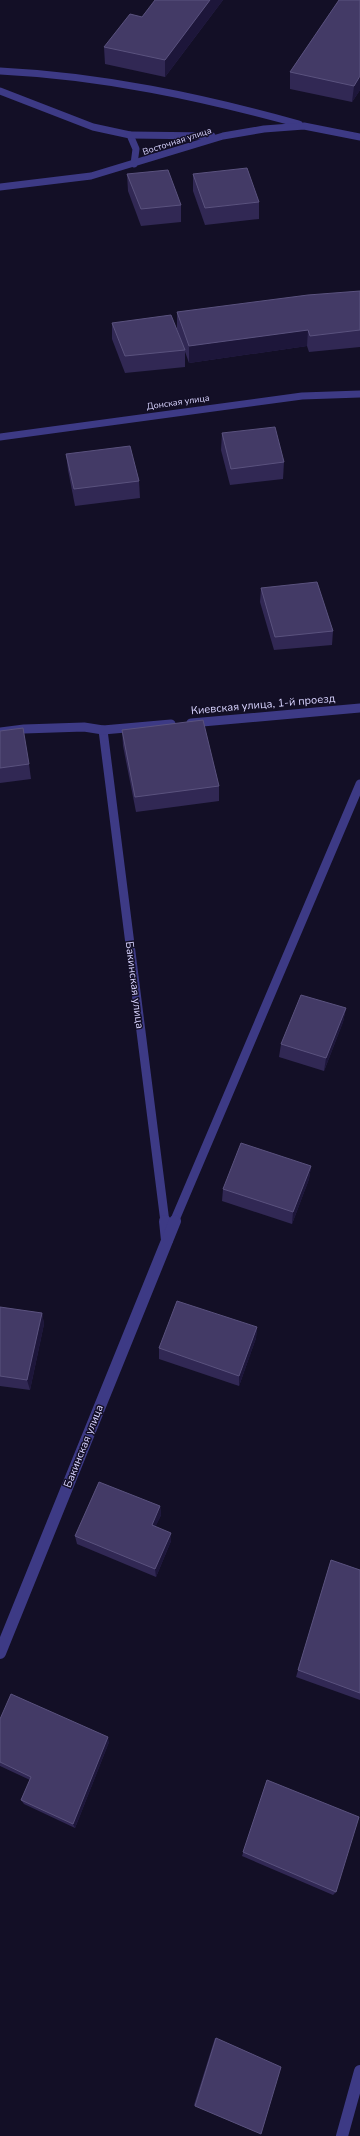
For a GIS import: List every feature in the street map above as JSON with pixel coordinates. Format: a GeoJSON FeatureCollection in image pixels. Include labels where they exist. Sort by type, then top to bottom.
{"type":"FeatureCollection","features":[{"type":"Feature","properties":{"kind":"street"},"geometry":{"type":"LineString","coordinates":[[0,71],[40,72],[112,81],[238,106],[304,126]]}},
{"type":"Feature","properties":{"kind":"street"},"geometry":{"type":"LineString","coordinates":[[0,91],[93,127],[130,135],[223,136]]}},
{"type":"Feature","properties":{"kind":"street","name":"Восточная улица"},"geometry":{"type":"LineString","coordinates":[[0,187],[91,176],[223,136],[264,129],[304,126],[360,137]]}},
{"type":"Feature","properties":{"kind":"street"},"geometry":{"type":"LineString","coordinates":[[130,135],[136,149],[134,164]]}},
{"type":"Feature","properties":{"kind":"street","name":"Донская улица"},"geometry":{"type":"LineString","coordinates":[[0,436],[302,396],[360,394]]}},
{"type":"Feature","properties":{"kind":"street","name":"Киевская улица, 1-й проезд"},"geometry":{"type":"LineString","coordinates":[[0,732],[24,729],[84,727],[103,730],[360,708]]}},
{"type":"Feature","properties":{"kind":"street","name":"Бакинская улица"},"geometry":{"type":"LineString","coordinates":[[103,730],[167,1240]]}},
{"type":"Feature","properties":{"kind":"street","name":"Бакинская улица"},"geometry":{"type":"LineString","coordinates":[[0,1653],[167,1240],[360,784]]}},
{"type":"Feature","properties":{"kind":"street"},"geometry":{"type":"LineString","coordinates":[[342,2136],[360,2071]]}},
{"type":"Feature","properties":{"kind":"building"},"geometry":{"type":"Polygon","coordinates":[[[155,0],[210,0],[165,60],[104,47],[130,14],[142,17],[155,0]]]}},
{"type":"Feature","properties":{"kind":"building"},"geometry":{"type":"Polygon","coordinates":[[[339,0],[360,0],[360,76],[354,86],[290,72],[339,0]]]}},
{"type":"Feature","properties":{"kind":"building"},"geometry":{"type":"Polygon","coordinates":[[[247,168],[259,202],[205,208],[193,174],[247,168]]]}},
{"type":"Feature","properties":{"kind":"building"},"geometry":{"type":"Polygon","coordinates":[[[168,170],[181,205],[141,209],[127,174],[168,170]]]}},
{"type":"Feature","properties":{"kind":"building"},"geometry":{"type":"Polygon","coordinates":[[[360,291],[360,330],[310,336],[308,330],[189,346],[177,312],[308,295],[360,291]]]}},
{"type":"Feature","properties":{"kind":"building"},"geometry":{"type":"Polygon","coordinates":[[[171,315],[185,350],[125,356],[112,323],[171,315]]]}},
{"type":"Feature","properties":{"kind":"building"},"geometry":{"type":"Polygon","coordinates":[[[275,427],[284,462],[231,469],[222,433],[275,427]]]}},
{"type":"Feature","properties":{"kind":"building"},"geometry":{"type":"Polygon","coordinates":[[[130,446],[139,481],[74,489],[66,454],[130,446]]]}},
{"type":"Feature","properties":{"kind":"building"},"geometry":{"type":"Polygon","coordinates":[[[317,582],[333,631],[275,637],[261,588],[317,582]]]}},
{"type":"Feature","properties":{"kind":"building"},"geometry":{"type":"Polygon","coordinates":[[[203,720],[219,786],[135,797],[122,730],[203,720]]]}},
{"type":"Feature","properties":{"kind":"building"},"geometry":{"type":"Polygon","coordinates":[[[23,728],[29,764],[0,768],[0,731],[23,728]]]}},
{"type":"Feature","properties":{"kind":"building"},"geometry":{"type":"Polygon","coordinates":[[[301,995],[346,1008],[326,1058],[281,1044],[301,995]]]}},
{"type":"Feature","properties":{"kind":"building"},"geometry":{"type":"Polygon","coordinates":[[[241,1143],[311,1166],[293,1212],[223,1189],[241,1143]]]}},
{"type":"Feature","properties":{"kind":"building"},"geometry":{"type":"Polygon","coordinates":[[[177,1301],[257,1327],[239,1376],[159,1348],[177,1301]]]}},
{"type":"Feature","properties":{"kind":"building"},"geometry":{"type":"Polygon","coordinates":[[[0,1307],[42,1313],[27,1380],[0,1376],[0,1307]]]}},
{"type":"Feature","properties":{"kind":"building"},"geometry":{"type":"Polygon","coordinates":[[[99,1482],[160,1506],[152,1525],[171,1533],[155,1569],[75,1536],[99,1482]]]}},
{"type":"Feature","properties":{"kind":"building"},"geometry":{"type":"Polygon","coordinates":[[[331,1560],[360,1570],[360,1693],[298,1670],[331,1560]]]}},
{"type":"Feature","properties":{"kind":"building"},"geometry":{"type":"Polygon","coordinates":[[[11,1694],[108,1737],[73,1824],[21,1800],[31,1777],[0,1762],[0,1719],[11,1694]]]}},
{"type":"Feature","properties":{"kind":"building"},"geometry":{"type":"Polygon","coordinates":[[[267,1780],[359,1817],[336,1892],[243,1852],[267,1780]]]}},
{"type":"Feature","properties":{"kind":"building"},"geometry":{"type":"Polygon","coordinates":[[[216,2038],[281,2067],[261,2134],[195,2106],[216,2038]]]}}]}
